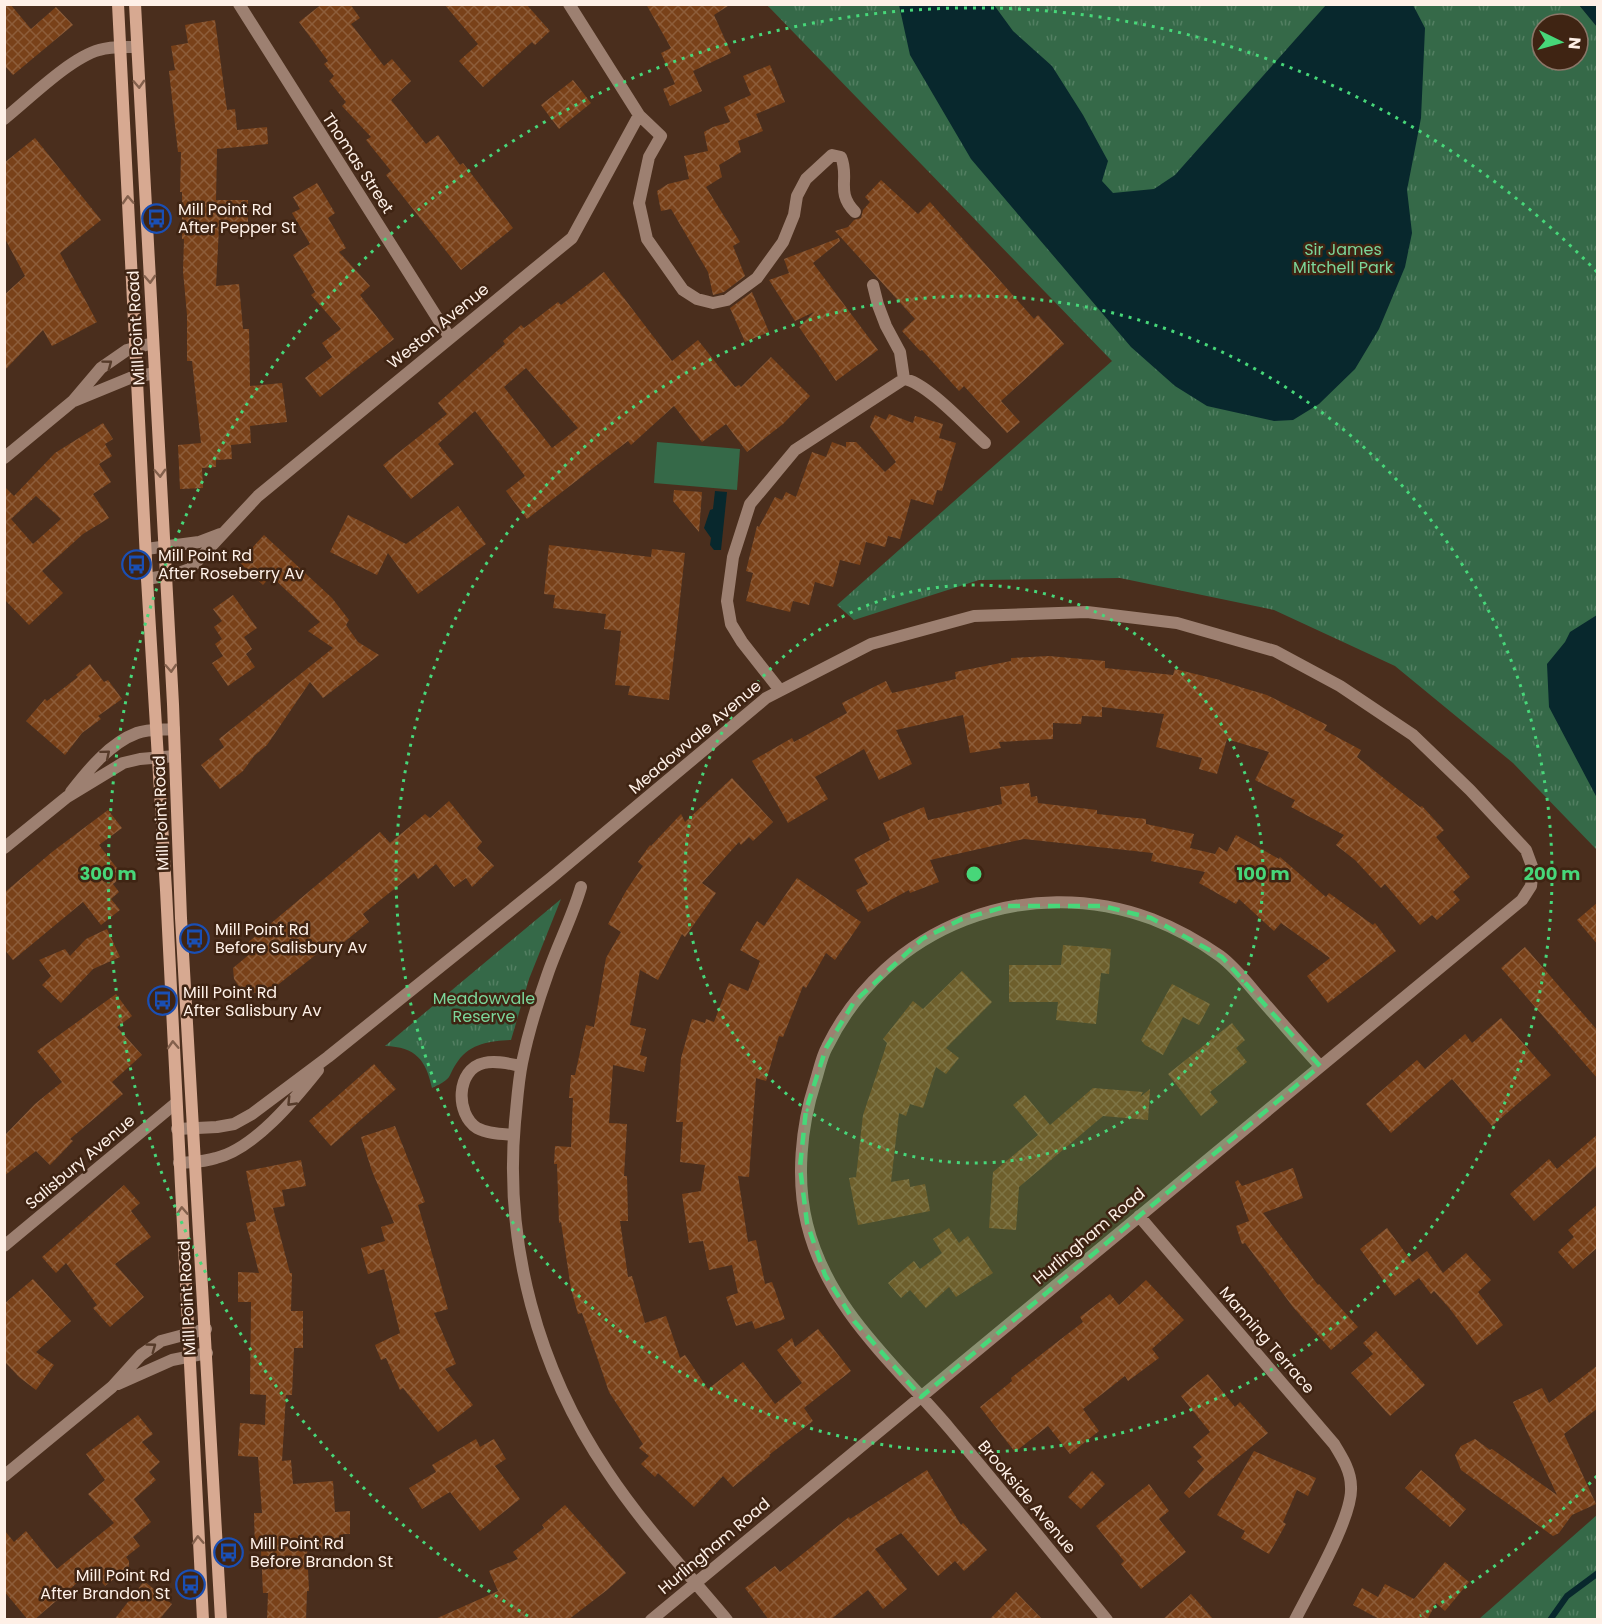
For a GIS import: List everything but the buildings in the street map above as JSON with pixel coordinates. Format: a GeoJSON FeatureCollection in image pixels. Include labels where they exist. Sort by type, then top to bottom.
{"type":"FeatureCollection","features":[{"type":"Feature","properties":{"kind":"main road","name":"Mill Point Road"},"geometry":{"type":"LineString","coordinates":[[117,4],[203,1620]]}},
{"type":"Feature","properties":{"kind":"main road","name":"Mill Point Road"},"geometry":{"type":"LineString","coordinates":[[135,4],[221,1620]]}},
{"type":"Feature","properties":{"kind":"street","name":"Thomas Street"},"geometry":{"type":"LineString","coordinates":[[239,4],[450,338]]}},
{"type":"Feature","properties":{"kind":"street"},"geometry":{"type":"LineString","coordinates":[[568,4],[639,115],[661,136],[649,157],[639,203],[647,239],[683,290],[698,299],[713,303],[727,300],[757,278],[783,242],[794,214],[797,196],[806,179],[832,155],[841,157],[844,164],[843,190],[849,206],[855,212]]}},
{"type":"Feature","properties":{"kind":"street"},"geometry":{"type":"LineString","coordinates":[[4,119],[56,76],[90,53],[102,49],[137,47]]}},
{"type":"Feature","properties":{"kind":"street","name":"Weston Avenue"},"geometry":{"type":"LineString","coordinates":[[147,579],[166,577],[190,569],[258,496],[572,238],[639,115]]}},
{"type":"Feature","properties":{"kind":"street"},"geometry":{"type":"LineString","coordinates":[[873,285],[886,326],[900,352],[904,379]]}},
{"type":"Feature","properties":{"kind":"street"},"geometry":{"type":"LineString","coordinates":[[4,458],[73,401],[101,368],[127,350],[153,344]]}},
{"type":"Feature","properties":{"kind":"street"},"geometry":{"type":"LineString","coordinates":[[73,401],[136,377],[155,373]]}},
{"type":"Feature","properties":{"kind":"street"},"geometry":{"type":"LineString","coordinates":[[779,689],[742,642],[731,624],[727,601],[733,557],[750,504],[795,450],[904,379],[912,380],[925,388],[985,443]]}},
{"type":"Feature","properties":{"kind":"street","name":"Weston Avenue"},"geometry":{"type":"LineString","coordinates":[[146,549],[199,542],[221,534]]}},
{"type":"Feature","properties":{"kind":"street","name":"Meadowvale Avenue"},"geometry":{"type":"LineString","coordinates":[[177,1129],[234,1124],[252,1114],[328,1057],[551,878],[759,703],[779,689],[871,644],[974,616],[1087,612],[1177,623],[1275,651],[1340,686],[1413,735],[1470,790],[1526,850],[1533,869]]}},
{"type":"Feature","properties":{"kind":"street"},"geometry":{"type":"LineString","coordinates":[[67,797],[89,768],[124,739],[139,732],[174,729]]}},
{"type":"Feature","properties":{"kind":"street"},"geometry":{"type":"LineString","coordinates":[[4,848],[67,797],[123,763],[175,756]]}},
{"type":"Feature","properties":{"kind":"street","name":"Hurlingham Road"},"geometry":{"type":"LineString","coordinates":[[651,1620],[1521,900],[1531,886],[1533,869]]}},
{"type":"Feature","properties":{"kind":"street"},"geometry":{"type":"LineString","coordinates":[[581,887],[547,975],[521,1066],[514,1135],[513,1202],[518,1242],[538,1330],[552,1370],[586,1438],[626,1498],[727,1620]]}},
{"type":"Feature","properties":{"kind":"street","name":"Brookside Avenue"},"geometry":{"type":"LineString","coordinates":[[1107,1620],[921,1397],[854,1321],[825,1275],[807,1223],[800,1167],[806,1110],[826,1048],[854,1002],[883,971],[922,939],[962,920],[1008,906],[1055,902],[1103,906],[1150,918],[1185,934],[1222,957],[1248,983],[1320,1066]]}},
{"type":"Feature","properties":{"kind":"street","name":"Meadowvale Avenue"},"geometry":{"type":"LineString","coordinates":[[179,1163],[218,1158],[238,1149],[264,1129],[295,1098],[328,1057]]}},
{"type":"Feature","properties":{"kind":"street"},"geometry":{"type":"LineString","coordinates":[[514,1135],[479,1129],[468,1118],[461,1095],[464,1080],[470,1072],[483,1063],[500,1062],[521,1066]]}},
{"type":"Feature","properties":{"kind":"street","name":"Salisbury Avenue"},"geometry":{"type":"LineString","coordinates":[[4,1246],[176,1103]]}},
{"type":"Feature","properties":{"kind":"street","name":"Manning Terrace"},"geometry":{"type":"LineString","coordinates":[[1139,1216],[1334,1444],[1347,1467],[1351,1495],[1335,1542],[1295,1620]]}},
{"type":"Feature","properties":{"kind":"street"},"geometry":{"type":"LineString","coordinates":[[4,1476],[112,1387],[141,1355],[161,1341],[206,1329]]}},
{"type":"Feature","properties":{"kind":"street"},"geometry":{"type":"LineString","coordinates":[[112,1387],[172,1360],[207,1353]]}},
{"type":"Feature","properties":{"kind":"highlighted area"},"geometry":{"type":"Polygon","coordinates":[[[1008,906],[1103,906],[1151,918],[1222,957],[1320,1066],[921,1397],[854,1321],[825,1275],[807,1223],[800,1167],[806,1110],[826,1048],[854,1002],[922,939],[962,919],[1008,906]]]}},
{"type":"Feature","properties":{"kind":"green space","name":"Sir James Mitchell Park"},"geometry":{"type":"Polygon","coordinates":[[[767,5],[1579,5],[1585,12],[1530,12],[1530,72],[1590,72],[1590,18],[1598,27],[1597,850],[1513,763],[1395,666],[1274,610],[1120,578],[979,580],[854,620],[837,605],[1112,361],[767,5]]]}},
{"type":"Feature","properties":{"kind":"green space"},"geometry":{"type":"Polygon","coordinates":[[[657,442],[740,449],[737,490],[654,483],[657,442]]]}},
{"type":"Feature","properties":{"kind":"green space","name":"Meadowvale Reserve"},"geometry":{"type":"Polygon","coordinates":[[[561,899],[529,979],[511,1040],[489,1042],[469,1050],[458,1061],[449,1077],[432,1088],[430,1078],[418,1057],[405,1049],[385,1046],[561,899]]]}},
{"type":"Feature","properties":{"kind":"green space"},"geometry":{"type":"Polygon","coordinates":[[[1597,1515],[1597,1619],[1479,1619],[1597,1515]]]}},
{"type":"Feature","properties":{"kind":"water"},"geometry":{"type":"Polygon","coordinates":[[[899,5],[994,5],[1013,31],[1052,66],[1083,115],[1108,161],[1102,181],[1113,193],[1154,189],[1175,175],[1326,5],[1413,5],[1425,28],[1421,118],[1407,190],[1412,233],[1405,267],[1379,329],[1355,369],[1319,404],[1293,420],[1274,421],[1207,406],[1175,386],[1131,347],[971,159],[910,55],[899,5]]]}},
{"type":"Feature","properties":{"kind":"water"},"geometry":{"type":"Polygon","coordinates":[[[1579,5],[1597,5],[1597,27],[1590,18],[1590,12],[1585,12],[1579,5]]]}},
{"type":"Feature","properties":{"kind":"water"},"geometry":{"type":"Polygon","coordinates":[[[715,491],[727,492],[721,550],[714,550],[710,545],[711,538],[704,528],[710,510],[713,509],[715,491]]]}},
{"type":"Feature","properties":{"kind":"water"},"geometry":{"type":"Polygon","coordinates":[[[1597,615],[1597,798],[1549,707],[1547,664],[1570,632],[1597,615]]]}},
{"type":"Feature","properties":{"kind":"waterway"},"geometry":{"type":"LineString","coordinates":[[1550,1620],[1567,1596],[1598,1573]]}},
{"type":"Feature","properties":{"kind":"place","name":"Mill Point Rd After Pepper St"},"geometry":{"type":"Point","coordinates":[157,218]}},
{"type":"Feature","properties":{"kind":"place","name":"Mill Point Rd After Roseberry Av"},"geometry":{"type":"Point","coordinates":[137,564]}},
{"type":"Feature","properties":{"kind":"place","name":"Mill Point Rd Before Salisbury Av"},"geometry":{"type":"Point","coordinates":[194,938]}},
{"type":"Feature","properties":{"kind":"place","name":"Mill Point Rd After Salisbury Av"},"geometry":{"type":"Point","coordinates":[162,1001]}},
{"type":"Feature","properties":{"kind":"place","name":"Mill Point Rd Before Brandon St"},"geometry":{"type":"Point","coordinates":[229,1552]}},
{"type":"Feature","properties":{"kind":"place","name":"Mill Point Rd After Brandon St"},"geometry":{"type":"Point","coordinates":[191,1584]}}]}
